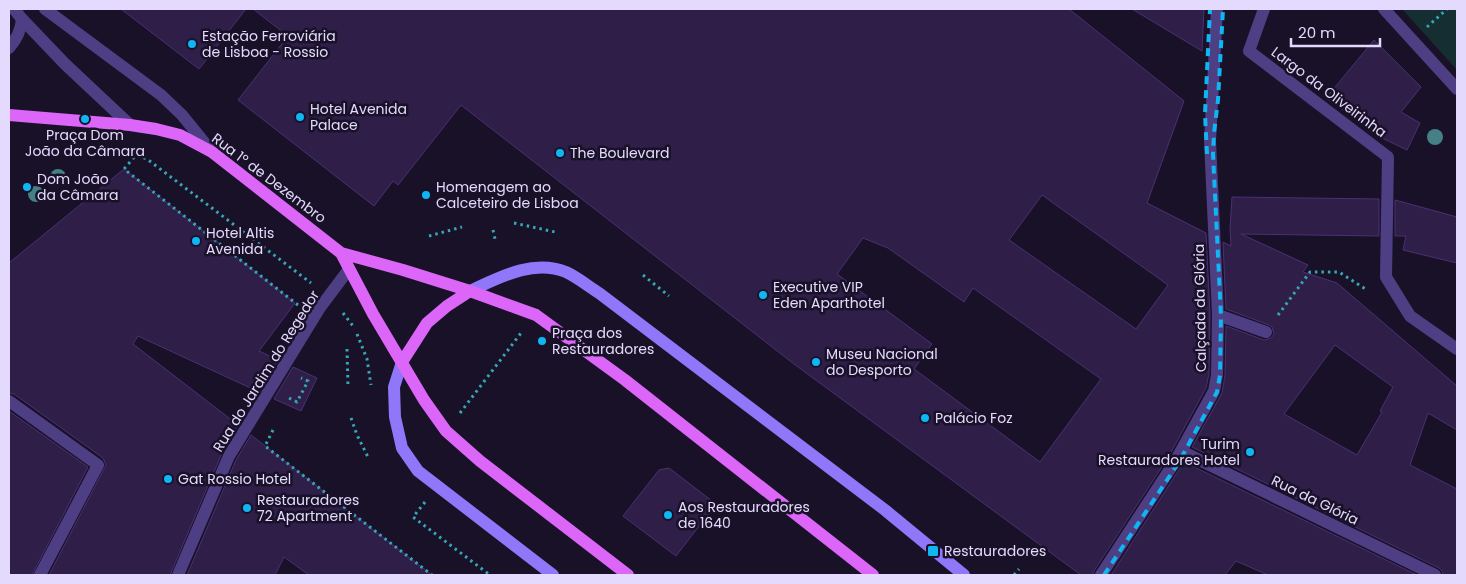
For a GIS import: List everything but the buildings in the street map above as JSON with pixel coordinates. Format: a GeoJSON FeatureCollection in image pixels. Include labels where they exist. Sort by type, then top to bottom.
{"type":"FeatureCollection","features":[{"type":"Feature","properties":{"kind":"main road"},"geometry":{"type":"LineString","coordinates":[[9,115],[130,125]]}},
{"type":"Feature","properties":{"kind":"main road","name":"Rua 1º de Dezembro"},"geometry":{"type":"LineString","coordinates":[[130,125],[180,135],[212,152],[341,253]]}},
{"type":"Feature","properties":{"kind":"main road"},"geometry":{"type":"LineString","coordinates":[[341,253],[373,314],[424,400],[446,432],[480,461],[628,575]]}},
{"type":"Feature","properties":{"kind":"main road"},"geometry":{"type":"LineString","coordinates":[[341,253],[470,291],[536,315],[625,380],[873,575]]}},
{"type":"Feature","properties":{"kind":"main road"},"geometry":{"type":"LineString","coordinates":[[402,362],[427,323],[447,306],[470,291]]}},
{"type":"Feature","properties":{"kind":"street"},"geometry":{"type":"LineString","coordinates":[[45,9],[160,95],[182,115],[212,152]]}},
{"type":"Feature","properties":{"kind":"street","name":"Calçada da Glória"},"geometry":{"type":"LineString","coordinates":[[1100,575],[1181,451],[1214,391],[1217,375],[1218,315],[1210,141],[1217,9]]}},
{"type":"Feature","properties":{"kind":"street","name":"Largo da Oliveirinha"},"geometry":{"type":"LineString","coordinates":[[1264,9],[1249,51],[1388,157],[1386,276],[1410,316],[1457,349]]}},
{"type":"Feature","properties":{"kind":"street"},"geometry":{"type":"LineString","coordinates":[[1384,9],[1457,89]]}},
{"type":"Feature","properties":{"kind":"street"},"geometry":{"type":"LineString","coordinates":[[9,48],[19,35],[21,27],[18,14]]}},
{"type":"Feature","properties":{"kind":"street"},"geometry":{"type":"LineString","coordinates":[[18,14],[65,64],[130,125]]}},
{"type":"Feature","properties":{"kind":"street"},"geometry":{"type":"LineString","coordinates":[[470,291],[501,276],[538,266],[568,273],[599,293],[820,460],[965,575]]}},
{"type":"Feature","properties":{"kind":"street","name":"Rua do Jardim do Regedor"},"geometry":{"type":"LineString","coordinates":[[178,575],[230,456],[314,318],[349,269]]}},
{"type":"Feature","properties":{"kind":"street"},"geometry":{"type":"LineString","coordinates":[[1218,315],[1266,332]]}},
{"type":"Feature","properties":{"kind":"street"},"geometry":{"type":"LineString","coordinates":[[402,362],[394,387],[395,417],[402,448],[407,456],[418,471],[553,575]]}},
{"type":"Feature","properties":{"kind":"street"},"geometry":{"type":"LineString","coordinates":[[9,401],[98,465],[40,575]]}},
{"type":"Feature","properties":{"kind":"street","name":"Rua da Glória"},"geometry":{"type":"LineString","coordinates":[[1181,451],[1435,575]]}},
{"type":"Feature","properties":{"kind":"path"},"geometry":{"type":"LineString","coordinates":[[1425,29],[1447,9]]}},
{"type":"Feature","properties":{"kind":"path"},"geometry":{"type":"LineString","coordinates":[[514,223],[555,232]]}},
{"type":"Feature","properties":{"kind":"path"},"geometry":{"type":"LineString","coordinates":[[430,236],[462,227]]}},
{"type":"Feature","properties":{"kind":"path"},"geometry":{"type":"LineString","coordinates":[[493,230],[495,239]]}},
{"type":"Feature","properties":{"kind":"path"},"geometry":{"type":"LineString","coordinates":[[1266,332],[1310,272],[1339,272],[1373,296]]}},
{"type":"Feature","properties":{"kind":"path"},"geometry":{"type":"LineString","coordinates":[[643,275],[669,296]]}},
{"type":"Feature","properties":{"kind":"path"},"geometry":{"type":"LineString","coordinates":[[295,303],[314,318]]}},
{"type":"Feature","properties":{"kind":"path"},"geometry":{"type":"LineString","coordinates":[[446,432],[536,315]]}},
{"type":"Feature","properties":{"kind":"path"},"geometry":{"type":"LineString","coordinates":[[347,349],[348,386]]}},
{"type":"Feature","properties":{"kind":"path"},"geometry":{"type":"LineString","coordinates":[[287,398],[298,402],[308,381],[297,376]]}},
{"type":"Feature","properties":{"kind":"path"},"geometry":{"type":"LineString","coordinates":[[351,418],[369,459]]}},
{"type":"Feature","properties":{"kind":"path"},"geometry":{"type":"LineString","coordinates":[[276,422],[265,446],[432,575]]}},
{"type":"Feature","properties":{"kind":"path"},"geometry":{"type":"LineString","coordinates":[[433,507],[426,501],[413,516],[490,575]]}},
{"type":"Feature","properties":{"kind":"path"},"geometry":{"type":"LineString","coordinates":[[1014,575],[1019,569]]}},
{"type":"Feature","properties":{"kind":"green space"},"geometry":{"type":"Polygon","coordinates":[[[1402,9],[1457,9],[1457,70],[1402,9]]]}},
{"type":"Feature","properties":{"kind":"railway"},"geometry":{"type":"LineString","coordinates":[[1207,154],[1205,114],[1210,9]]}},
{"type":"Feature","properties":{"kind":"railway"},"geometry":{"type":"LineString","coordinates":[[1104,575],[1179,462],[1217,392],[1220,375],[1221,316],[1213,154],[1223,9]]}},
{"type":"Feature","properties":{"kind":"place","name":"Estação Ferroviária de Lisboa - Rossio"},"geometry":{"type":"Point","coordinates":[192,44]}},
{"type":"Feature","properties":{"kind":"place","name":"Hotel Avenida Palace"},"geometry":{"type":"Point","coordinates":[300,117]}},
{"type":"Feature","properties":{"kind":"place","name":"Praça Dom João da Câmara"},"geometry":{"type":"Point","coordinates":[85,119]}},
{"type":"Feature","properties":{"kind":"place","name":"The Boulevard"},"geometry":{"type":"Point","coordinates":[560,153]}},
{"type":"Feature","properties":{"kind":"place","name":"Dom João da Câmara"},"geometry":{"type":"Point","coordinates":[27,187]}},
{"type":"Feature","properties":{"kind":"place","name":"Homenagem ao Calceteiro de Lisboa"},"geometry":{"type":"Point","coordinates":[426,195]}},
{"type":"Feature","properties":{"kind":"place","name":"Hotel Altis Avenida"},"geometry":{"type":"Point","coordinates":[196,241]}},
{"type":"Feature","properties":{"kind":"place","name":"Executive VIP Eden Aparthotel"},"geometry":{"type":"Point","coordinates":[763,295]}},
{"type":"Feature","properties":{"kind":"place","name":"Praça dos Restauradores"},"geometry":{"type":"Point","coordinates":[542,341]}},
{"type":"Feature","properties":{"kind":"place","name":"Museu Nacional do Desporto"},"geometry":{"type":"Point","coordinates":[816,362]}},
{"type":"Feature","properties":{"kind":"place","name":"Palácio Foz"},"geometry":{"type":"Point","coordinates":[925,418]}},
{"type":"Feature","properties":{"kind":"place","name":"Turim Restauradores Hotel"},"geometry":{"type":"Point","coordinates":[1250,452]}},
{"type":"Feature","properties":{"kind":"place","name":"Gat Rossio Hotel"},"geometry":{"type":"Point","coordinates":[168,479]}},
{"type":"Feature","properties":{"kind":"place","name":"Restauradores 72 Apartment"},"geometry":{"type":"Point","coordinates":[247,508]}},
{"type":"Feature","properties":{"kind":"place","name":"Aos Restauradores de 1640"},"geometry":{"type":"Point","coordinates":[668,515]}},
{"type":"Feature","properties":{"kind":"place","name":"Restauradores"},"geometry":{"type":"Point","coordinates":[933,551]}}]}
